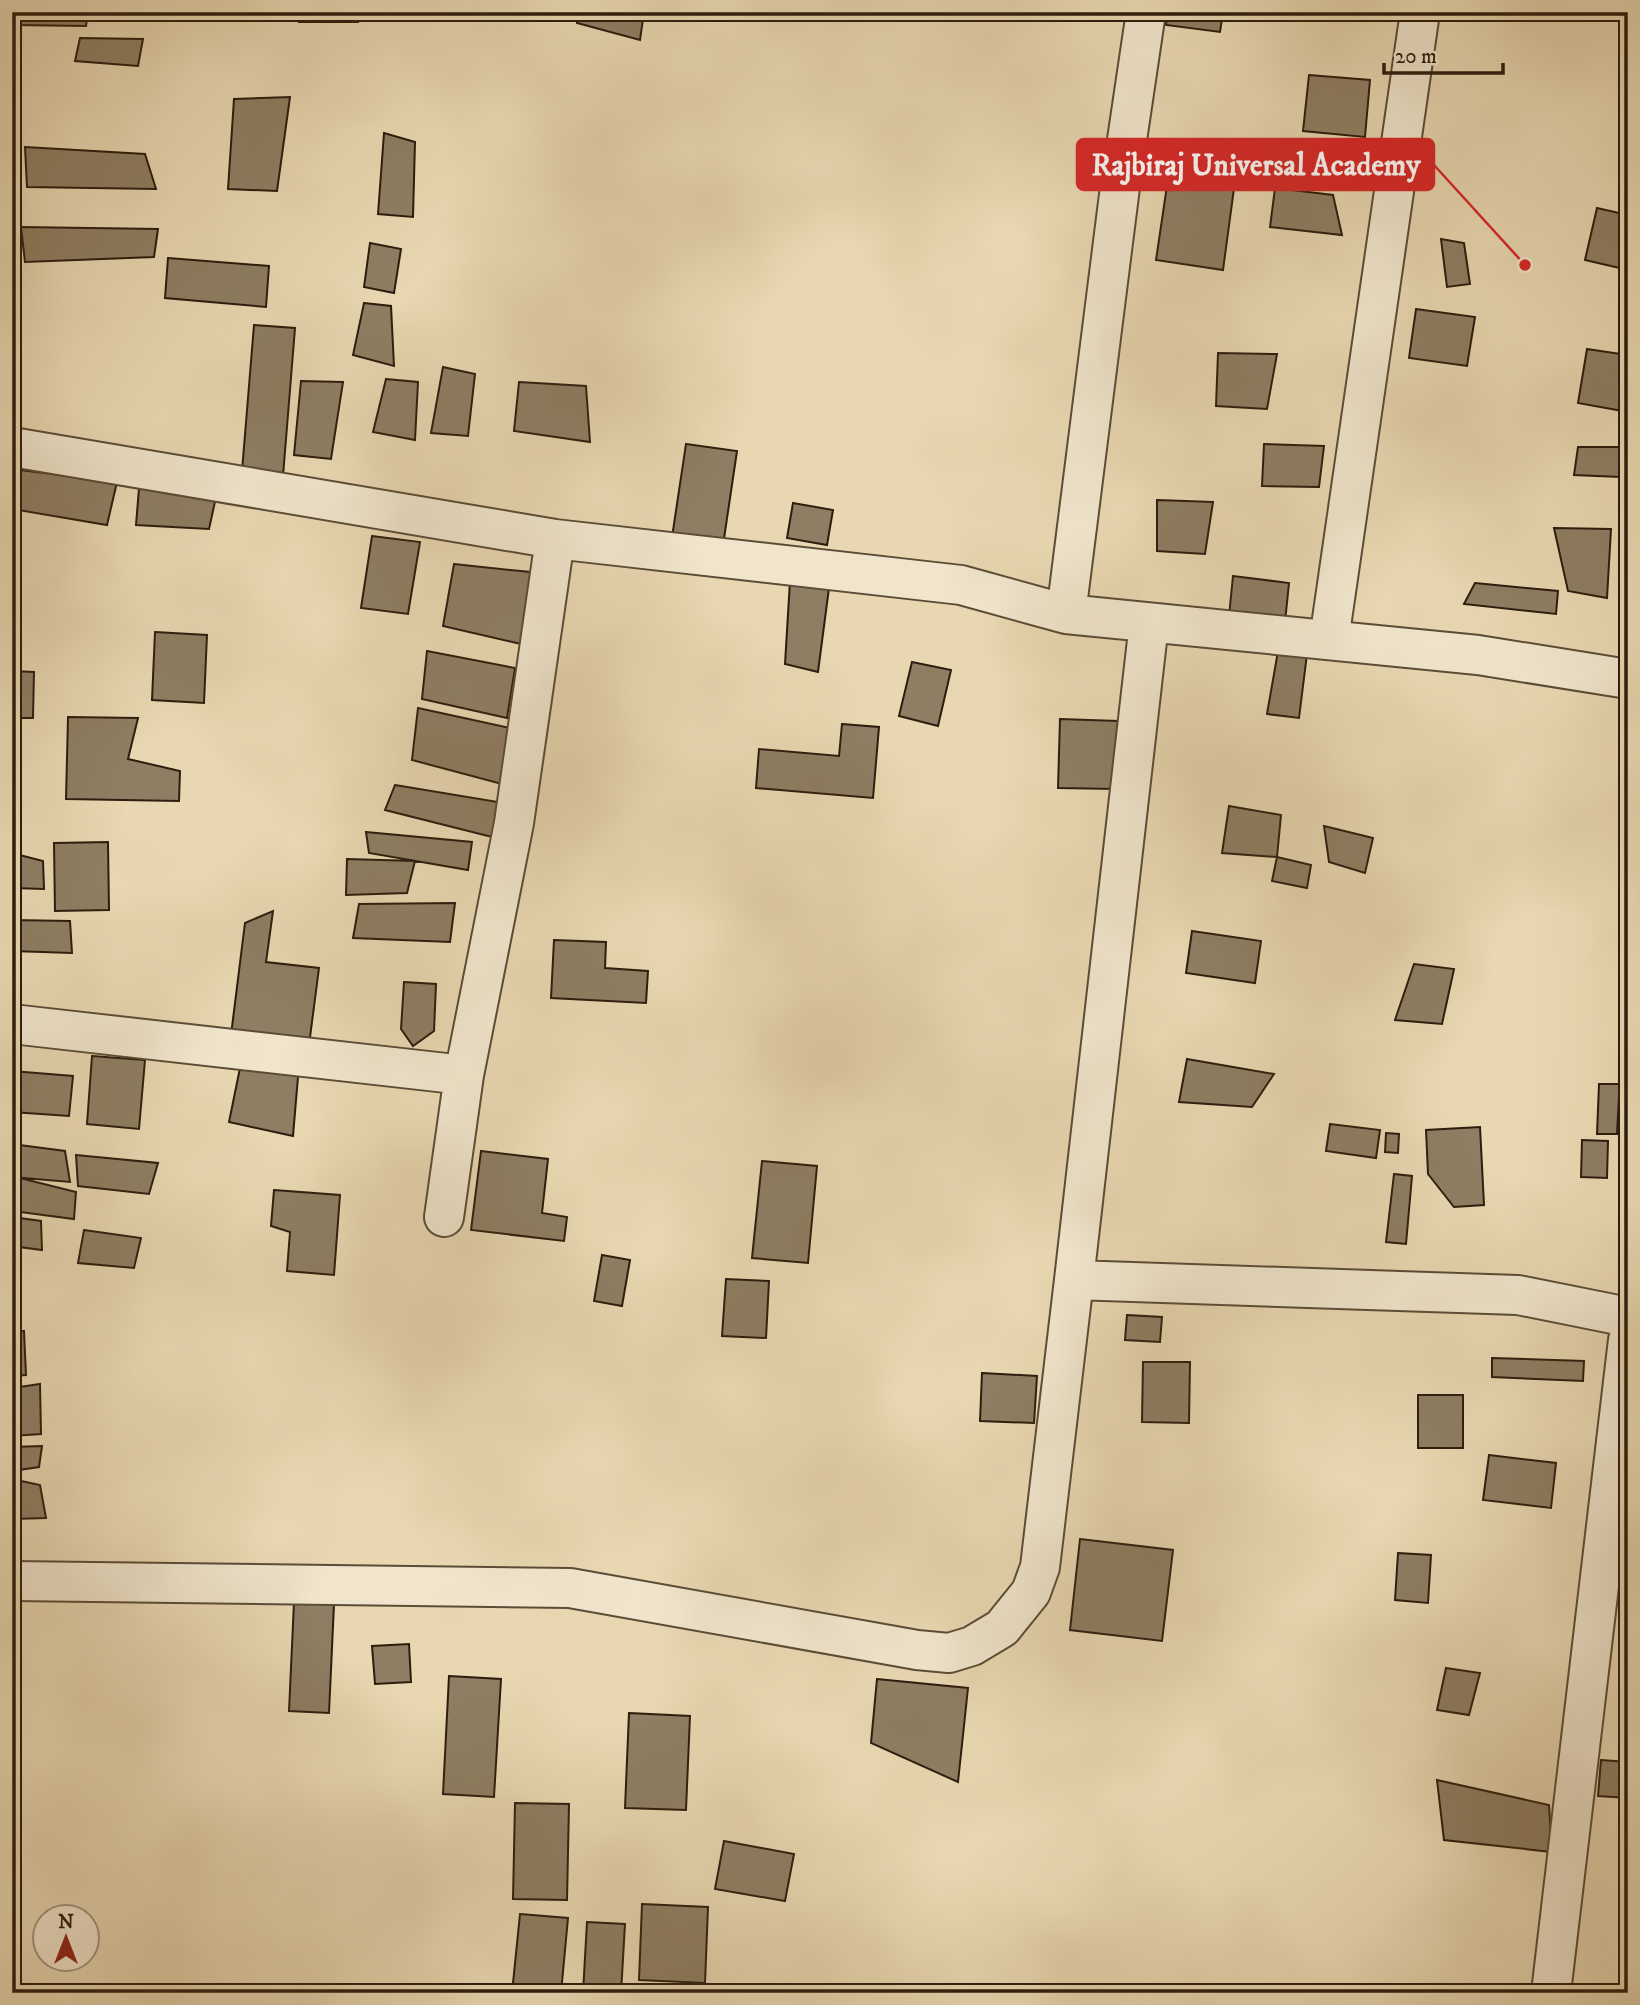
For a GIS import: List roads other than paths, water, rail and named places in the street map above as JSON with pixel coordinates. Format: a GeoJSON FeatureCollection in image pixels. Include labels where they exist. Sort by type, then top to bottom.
{"type":"FeatureCollection","features":[{"type":"Feature","properties":{"kind":"street"},"geometry":{"type":"LineString","coordinates":[[1066,614],[1120,187],[1146,12]]}},
{"type":"Feature","properties":{"kind":"street"},"geometry":{"type":"LineString","coordinates":[[1329,640],[1420,12]]}},
{"type":"Feature","properties":{"kind":"street"},"geometry":{"type":"LineString","coordinates":[[12,447],[555,539],[961,585],[1066,614],[1478,655],[1628,679]]}},
{"type":"Feature","properties":{"kind":"street"},"geometry":{"type":"LineString","coordinates":[[444,1217],[464,1075],[514,822],[555,539]]}},
{"type":"Feature","properties":{"kind":"street"},"geometry":{"type":"LineString","coordinates":[[12,1581],[570,1588],[917,1650],[949,1653],[972,1646],[1002,1628],[1031,1592],[1040,1567],[1149,623]]}},
{"type":"Feature","properties":{"kind":"street"},"geometry":{"type":"LineString","coordinates":[[12,1024],[464,1075]]}},
{"type":"Feature","properties":{"kind":"street"},"geometry":{"type":"LineString","coordinates":[[1074,1280],[1518,1295],[1628,1317]]}},
{"type":"Feature","properties":{"kind":"street"},"geometry":{"type":"LineString","coordinates":[[1551,1993],[1628,1340]]}},
{"type":"Feature","properties":{"kind":"place","name":"Rajbiraj Universal Academy"},"geometry":{"type":"Point","coordinates":[1525,265]}}]}
